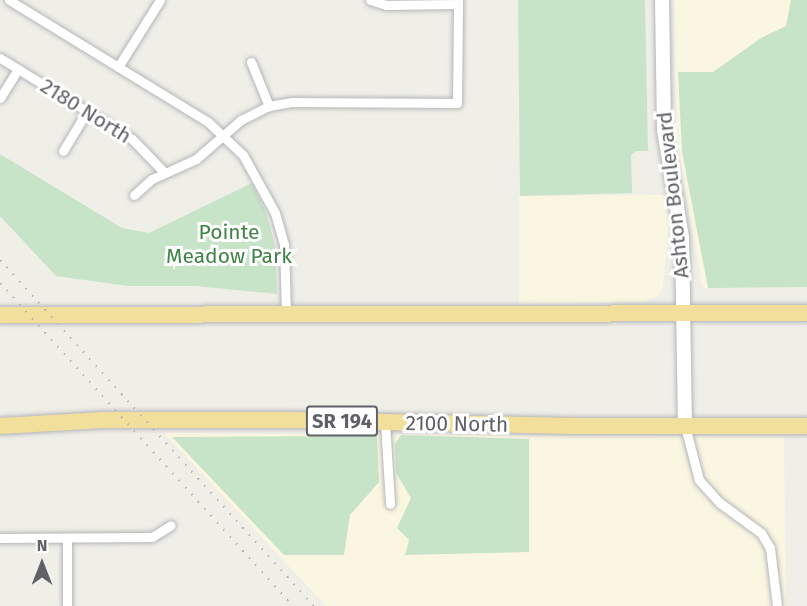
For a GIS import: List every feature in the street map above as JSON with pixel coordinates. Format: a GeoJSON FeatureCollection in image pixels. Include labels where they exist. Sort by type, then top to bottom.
{"type":"FeatureCollection","features":[{"type":"Feature","properties":{"kind":"highway"},"geometry":{"type":"LineString","coordinates":[[0,315],[807,312]]}},
{"type":"Feature","properties":{"kind":"highway","name":"2100 North"},"geometry":{"type":"LineString","coordinates":[[0,426],[115,420],[807,426]]}},
{"type":"Feature","properties":{"kind":"street"},"geometry":{"type":"LineString","coordinates":[[9,0],[224,135],[258,177],[275,213],[284,245],[286,314]]}},
{"type":"Feature","properties":{"kind":"street"},"geometry":{"type":"LineString","coordinates":[[24,9],[29,0]]}},
{"type":"Feature","properties":{"kind":"street"},"geometry":{"type":"LineString","coordinates":[[118,67],[160,0]]}},
{"type":"Feature","properties":{"kind":"street"},"geometry":{"type":"LineString","coordinates":[[134,195],[165,173],[196,159],[224,135],[269,106],[292,102],[457,103],[457,2],[386,5],[370,0]]}},
{"type":"Feature","properties":{"kind":"street","name":"Ashton Boulevard"},"geometry":{"type":"LineString","coordinates":[[662,0],[664,130],[682,238],[685,426]]}},
{"type":"Feature","properties":{"kind":"street","name":"2180 North"},"geometry":{"type":"LineString","coordinates":[[0,58],[144,147],[165,173]]}},
{"type":"Feature","properties":{"kind":"street"},"geometry":{"type":"LineString","coordinates":[[251,62],[269,106]]}},
{"type":"Feature","properties":{"kind":"street"},"geometry":{"type":"LineString","coordinates":[[0,98],[18,69]]}},
{"type":"Feature","properties":{"kind":"street"},"geometry":{"type":"LineString","coordinates":[[63,152],[87,111]]}},
{"type":"Feature","properties":{"kind":"street"},"geometry":{"type":"LineString","coordinates":[[385,422],[390,504]]}},
{"type":"Feature","properties":{"kind":"street"},"geometry":{"type":"LineString","coordinates":[[685,426],[699,480],[720,503],[761,534],[770,548],[777,606]]}},
{"type":"Feature","properties":{"kind":"street"},"geometry":{"type":"LineString","coordinates":[[0,538],[152,537],[171,525]]}},
{"type":"Feature","properties":{"kind":"street"},"geometry":{"type":"LineString","coordinates":[[67,538],[67,606]]}},
{"type":"Feature","properties":{"kind":"shaded area"},"geometry":{"type":"Polygon","coordinates":[[[674,0],[807,0],[807,287],[704,288],[702,285],[676,136],[674,0]]]}},
{"type":"Feature","properties":{"kind":"shaded area"},"geometry":{"type":"Polygon","coordinates":[[[665,195],[669,222],[663,288],[658,296],[643,302],[519,304],[519,196],[665,195]]]}},
{"type":"Feature","properties":{"kind":"shaded area"},"geometry":{"type":"Polygon","coordinates":[[[164,433],[784,437],[786,606],[326,606],[164,433]]]}},
{"type":"Feature","properties":{"kind":"green space"},"geometry":{"type":"Polygon","coordinates":[[[518,0],[645,0],[648,151],[636,151],[631,155],[632,193],[520,196],[518,0]]]}},
{"type":"Feature","properties":{"kind":"green space"},"geometry":{"type":"Polygon","coordinates":[[[791,0],[807,0],[807,287],[708,288],[682,152],[678,72],[713,72],[761,38],[786,26],[791,0]]]}},
{"type":"Feature","properties":{"kind":"green space","name":"Pointe Meadow Park"},"geometry":{"type":"Polygon","coordinates":[[[0,154],[122,228],[149,233],[252,183],[266,212],[275,246],[277,294],[196,286],[128,286],[56,276],[0,216],[0,154]]]}},
{"type":"Feature","properties":{"kind":"green space"},"geometry":{"type":"Polygon","coordinates":[[[401,435],[529,439],[529,552],[405,555],[409,540],[397,528],[411,498],[396,473],[395,444],[401,435]]]}},
{"type":"Feature","properties":{"kind":"green space"},"geometry":{"type":"Polygon","coordinates":[[[377,436],[379,482],[350,515],[344,555],[284,555],[172,437],[377,436]]]}},
{"type":"Feature","properties":{"kind":"railway"},"geometry":{"type":"LineString","coordinates":[[0,260],[314,606]]}},
{"type":"Feature","properties":{"kind":"railway"},"geometry":{"type":"LineString","coordinates":[[0,283],[293,606]]}}]}
